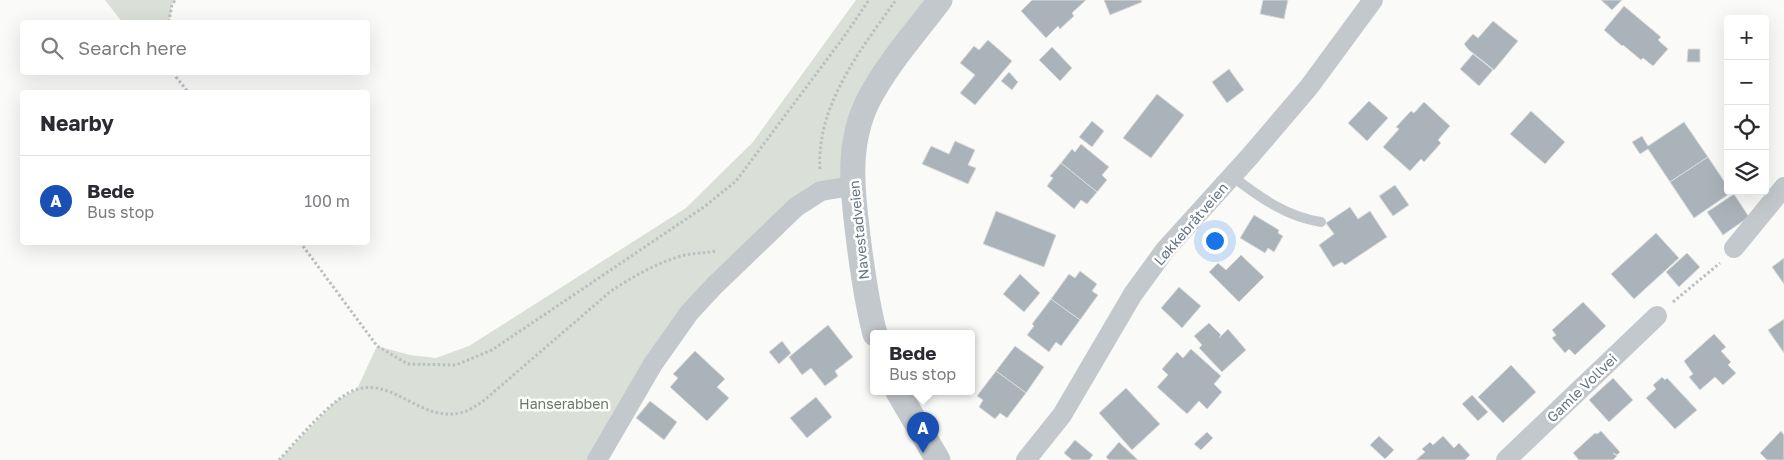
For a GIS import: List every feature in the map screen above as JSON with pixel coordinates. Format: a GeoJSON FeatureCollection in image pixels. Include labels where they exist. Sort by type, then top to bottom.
{"type":"FeatureCollection","features":[{"type":"Feature","properties":{"kind":"street","name":"Navestadveien"},"geometry":{"type":"LineString","coordinates":[[874,330],[867,304],[852,186],[857,130],[869,100],[891,63],[940,0]]}},
{"type":"Feature","properties":{"kind":"street","name":"Løkkebråtveien"},"geometry":{"type":"LineString","coordinates":[[1026,460],[1062,415],[1133,294],[1164,250],[1232,176],[1309,87],[1373,0]]}},
{"type":"Feature","properties":{"kind":"street"},"geometry":{"type":"LineString","coordinates":[[597,460],[653,364],[689,313],[714,286],[796,207],[821,191],[852,186]]}},
{"type":"Feature","properties":{"kind":"street"},"geometry":{"type":"LineString","coordinates":[[1734,248],[1784,187]]}},
{"type":"Feature","properties":{"kind":"street","name":"Gamle Vollvei"},"geometry":{"type":"LineString","coordinates":[[1506,460],[1657,316]]}},
{"type":"Feature","properties":{"kind":"street"},"geometry":{"type":"LineString","coordinates":[[900,395],[938,460]]}},
{"type":"Feature","properties":{"kind":"lane"},"geometry":{"type":"LineString","coordinates":[[1232,176],[1281,210],[1308,220],[1321,222]]}},
{"type":"Feature","properties":{"kind":"path"},"geometry":{"type":"LineString","coordinates":[[169,20],[172,4],[176,0]]}},
{"type":"Feature","properties":{"kind":"path"},"geometry":{"type":"LineString","coordinates":[[302,245],[377,346],[408,364],[456,366],[492,350],[704,206],[736,181],[843,38],[869,0]]}},
{"type":"Feature","properties":{"kind":"path"},"geometry":{"type":"LineString","coordinates":[[176,75],[186,90]]}},
{"type":"Feature","properties":{"kind":"path"},"geometry":{"type":"LineString","coordinates":[[1657,316],[1714,270],[1734,248]]}},
{"type":"Feature","properties":{"kind":"path"},"geometry":{"type":"LineString","coordinates":[[279,460],[335,402],[357,389],[372,388],[389,391],[437,414],[466,412],[481,403],[611,291],[632,278],[663,263],[686,255],[724,250],[748,253]]}},
{"type":"Feature","properties":{"kind":"green space"},"geometry":{"type":"Polygon","coordinates":[[[105,0],[176,0],[172,4],[169,20],[120,20],[105,0]]]}},
{"type":"Feature","properties":{"kind":"green space","name":"Hanserabben"},"geometry":{"type":"Polygon","coordinates":[[[856,0],[940,0],[891,63],[852,186],[821,191],[714,286],[597,460],[279,460],[335,402],[357,389],[377,346],[410,355],[436,358],[469,346],[686,208],[753,142],[856,0]]]}},
{"type":"Feature","properties":{"kind":"building"},"geometry":{"type":"Polygon","coordinates":[[[1032,0],[1086,0],[1072,13],[1074,16],[1060,29],[1058,26],[1046,38],[1021,11],[1032,0]]]}},
{"type":"Feature","properties":{"kind":"building"},"geometry":{"type":"Polygon","coordinates":[[[1104,0],[1141,0],[1142,2],[1110,15],[1104,0]]]}},
{"type":"Feature","properties":{"kind":"building"},"geometry":{"type":"Polygon","coordinates":[[[1263,0],[1288,0],[1284,19],[1260,14],[1263,0]]]}},
{"type":"Feature","properties":{"kind":"building"},"geometry":{"type":"Polygon","coordinates":[[[1601,0],[1622,0],[1612,10],[1601,0]]]}},
{"type":"Feature","properties":{"kind":"building"},"geometry":{"type":"Polygon","coordinates":[[[1624,6],[1661,37],[1658,40],[1668,49],[1653,66],[1643,58],[1641,60],[1604,30],[1624,6]]]}},
{"type":"Feature","properties":{"kind":"building"},"geometry":{"type":"Polygon","coordinates":[[[1493,21],[1518,41],[1494,70],[1464,44],[1473,34],[1478,38],[1493,21]]]}},
{"type":"Feature","properties":{"kind":"building"},"geometry":{"type":"Polygon","coordinates":[[[988,40],[1012,61],[975,105],[960,93],[975,75],[960,63],[974,46],[979,50],[988,40]]]}},
{"type":"Feature","properties":{"kind":"building"},"geometry":{"type":"Polygon","coordinates":[[[1052,47],[1072,68],[1060,81],[1039,60],[1052,47]]]}},
{"type":"Feature","properties":{"kind":"building"},"geometry":{"type":"Polygon","coordinates":[[[1688,49],[1700,49],[1700,62],[1687,62],[1688,49]]]}},
{"type":"Feature","properties":{"kind":"building"},"geometry":{"type":"Polygon","coordinates":[[[1473,54],[1493,70],[1479,86],[1460,69],[1473,54]]]}},
{"type":"Feature","properties":{"kind":"building"},"geometry":{"type":"Polygon","coordinates":[[[1229,69],[1244,90],[1227,103],[1212,82],[1229,69]]]}},
{"type":"Feature","properties":{"kind":"building"},"geometry":{"type":"Polygon","coordinates":[[[1009,72],[1018,82],[1012,90],[1001,81],[1009,72]]]}},
{"type":"Feature","properties":{"kind":"building"},"geometry":{"type":"Polygon","coordinates":[[[1157,94],[1184,115],[1151,158],[1123,138],[1157,94]]]}},
{"type":"Feature","properties":{"kind":"building"},"geometry":{"type":"Polygon","coordinates":[[[1369,101],[1388,118],[1367,141],[1348,123],[1369,101]]]}},
{"type":"Feature","properties":{"kind":"building"},"geometry":{"type":"Polygon","coordinates":[[[1424,102],[1450,126],[1438,140],[1441,143],[1424,162],[1421,159],[1410,171],[1383,147],[1399,129],[1396,127],[1411,111],[1414,113],[1424,102]]]}},
{"type":"Feature","properties":{"kind":"building"},"geometry":{"type":"Polygon","coordinates":[[[1531,111],[1565,142],[1545,164],[1510,134],[1531,111]]]}},
{"type":"Feature","properties":{"kind":"building"},"geometry":{"type":"Polygon","coordinates":[[[1092,121],[1104,131],[1092,147],[1079,137],[1092,121]]]}},
{"type":"Feature","properties":{"kind":"building"},"geometry":{"type":"Polygon","coordinates":[[[1684,122],[1708,157],[1670,182],[1648,149],[1640,154],[1632,142],[1642,136],[1648,146],[1684,122]]]}},
{"type":"Feature","properties":{"kind":"building"},"geometry":{"type":"Polygon","coordinates":[[[955,141],[975,150],[968,165],[976,168],[968,184],[922,164],[931,146],[949,154],[955,141]]]}},
{"type":"Feature","properties":{"kind":"building"},"geometry":{"type":"Polygon","coordinates":[[[1081,144],[1109,167],[1102,175],[1107,180],[1097,192],[1061,163],[1072,149],[1075,152],[1081,144]]]}},
{"type":"Feature","properties":{"kind":"building"},"geometry":{"type":"Polygon","coordinates":[[[1708,157],[1724,181],[1724,195],[1728,195],[1694,218],[1670,182],[1708,157]]]}},
{"type":"Feature","properties":{"kind":"building"},"geometry":{"type":"Polygon","coordinates":[[[1061,163],[1097,192],[1087,204],[1081,200],[1074,209],[1047,186],[1053,178],[1050,176],[1061,163]]]}},
{"type":"Feature","properties":{"kind":"building"},"geometry":{"type":"Polygon","coordinates":[[[1395,185],[1409,205],[1393,216],[1379,196],[1395,185]]]}},
{"type":"Feature","properties":{"kind":"building"},"geometry":{"type":"Polygon","coordinates":[[[1735,195],[1749,217],[1723,235],[1707,212],[1735,195]]]}},
{"type":"Feature","properties":{"kind":"building"},"geometry":{"type":"Polygon","coordinates":[[[1350,207],[1358,219],[1370,211],[1387,237],[1345,265],[1342,262],[1333,267],[1319,245],[1334,234],[1326,223],[1350,207]]]}},
{"type":"Feature","properties":{"kind":"building"},"geometry":{"type":"Polygon","coordinates":[[[996,211],[1056,235],[1044,267],[983,244],[996,211]]]}},
{"type":"Feature","properties":{"kind":"building"},"geometry":{"type":"Polygon","coordinates":[[[1254,215],[1279,230],[1278,233],[1283,236],[1274,252],[1268,248],[1265,253],[1240,238],[1254,215]]]}},
{"type":"Feature","properties":{"kind":"building"},"geometry":{"type":"Polygon","coordinates":[[[1656,233],[1679,258],[1634,299],[1611,274],[1656,233]]]}},
{"type":"Feature","properties":{"kind":"building"},"geometry":{"type":"Polygon","coordinates":[[[1687,253],[1700,267],[1679,287],[1666,272],[1687,253]]]}},
{"type":"Feature","properties":{"kind":"building"},"geometry":{"type":"Polygon","coordinates":[[[1241,255],[1264,277],[1239,302],[1209,272],[1218,263],[1226,270],[1241,255]]]}},
{"type":"Feature","properties":{"kind":"building"},"geometry":{"type":"Polygon","coordinates":[[[1784,258],[1784,284],[1772,267],[1784,258]]]}},
{"type":"Feature","properties":{"kind":"building"},"geometry":{"type":"Polygon","coordinates":[[[1080,271],[1097,284],[1092,291],[1098,295],[1080,320],[1051,299],[1069,274],[1075,278],[1080,271]]]}},
{"type":"Feature","properties":{"kind":"building"},"geometry":{"type":"Polygon","coordinates":[[[1020,274],[1040,293],[1024,312],[1003,294],[1020,274]]]}},
{"type":"Feature","properties":{"kind":"building"},"geometry":{"type":"Polygon","coordinates":[[[1179,287],[1201,306],[1182,328],[1161,308],[1179,287]]]}},
{"type":"Feature","properties":{"kind":"building"},"geometry":{"type":"Polygon","coordinates":[[[1051,299],[1080,320],[1061,346],[1056,342],[1049,352],[1027,335],[1034,326],[1032,324],[1051,299]]]}},
{"type":"Feature","properties":{"kind":"building"},"geometry":{"type":"Polygon","coordinates":[[[1583,302],[1606,326],[1575,355],[1569,349],[1565,353],[1552,338],[1556,335],[1552,330],[1583,302]]]}},
{"type":"Feature","properties":{"kind":"building"},"geometry":{"type":"Polygon","coordinates":[[[1784,319],[1784,353],[1768,330],[1784,319]]]}},
{"type":"Feature","properties":{"kind":"building"},"geometry":{"type":"Polygon","coordinates":[[[1209,323],[1221,335],[1219,338],[1228,329],[1246,350],[1222,372],[1199,348],[1202,345],[1194,336],[1209,323]]]}},
{"type":"Feature","properties":{"kind":"building"},"geometry":{"type":"Polygon","coordinates":[[[828,325],[853,357],[835,371],[838,376],[825,386],[811,368],[802,375],[789,357],[828,325]]]}},
{"type":"Feature","properties":{"kind":"building"},"geometry":{"type":"Polygon","coordinates":[[[1714,334],[1726,347],[1721,351],[1731,362],[1728,365],[1736,373],[1723,385],[1715,377],[1700,390],[1689,377],[1693,374],[1684,361],[1714,334]]]}},
{"type":"Feature","properties":{"kind":"building"},"geometry":{"type":"Polygon","coordinates":[[[782,341],[791,353],[779,364],[769,352],[782,341]]]}},
{"type":"Feature","properties":{"kind":"building"},"geometry":{"type":"Polygon","coordinates":[[[1015,346],[1044,367],[1026,393],[996,371],[1015,346]]]}},
{"type":"Feature","properties":{"kind":"building"},"geometry":{"type":"Polygon","coordinates":[[[1191,349],[1221,376],[1214,384],[1222,392],[1207,409],[1199,401],[1187,414],[1157,387],[1168,375],[1162,369],[1177,352],[1183,358],[1191,349]]]}},
{"type":"Feature","properties":{"kind":"building"},"geometry":{"type":"Polygon","coordinates":[[[695,351],[725,379],[717,387],[729,398],[707,421],[670,387],[678,378],[673,374],[695,351]]]}},
{"type":"Feature","properties":{"kind":"building"},"geometry":{"type":"Polygon","coordinates":[[[1511,365],[1536,392],[1503,423],[1478,397],[1511,365]]]}},
{"type":"Feature","properties":{"kind":"building"},"geometry":{"type":"Polygon","coordinates":[[[996,371],[1026,393],[1007,418],[1000,413],[995,419],[979,407],[983,400],[977,396],[996,371]]]}},
{"type":"Feature","properties":{"kind":"building"},"geometry":{"type":"Polygon","coordinates":[[[1662,377],[1665,380],[1667,378],[1697,410],[1675,429],[1646,398],[1656,389],[1653,385],[1662,377]]]}},
{"type":"Feature","properties":{"kind":"building"},"geometry":{"type":"Polygon","coordinates":[[[1613,378],[1633,400],[1609,422],[1589,400],[1613,378]]]}},
{"type":"Feature","properties":{"kind":"building"},"geometry":{"type":"Polygon","coordinates":[[[1126,388],[1160,424],[1132,450],[1099,413],[1126,388]]]}},
{"type":"Feature","properties":{"kind":"building"},"geometry":{"type":"Polygon","coordinates":[[[1472,395],[1488,412],[1478,421],[1462,404],[1472,395]]]}},
{"type":"Feature","properties":{"kind":"building"},"geometry":{"type":"Polygon","coordinates":[[[816,397],[832,417],[807,438],[790,418],[816,397]]]}},
{"type":"Feature","properties":{"kind":"building"},"geometry":{"type":"Polygon","coordinates":[[[650,401],[677,422],[664,440],[636,418],[650,401]]]}},
{"type":"Feature","properties":{"kind":"building"},"geometry":{"type":"Polygon","coordinates":[[[1601,431],[1620,452],[1617,455],[1613,453],[1617,456],[1613,460],[1579,460],[1573,453],[1595,433],[1597,434],[1601,431]]]}},
{"type":"Feature","properties":{"kind":"building"},"geometry":{"type":"Polygon","coordinates":[[[1781,431],[1784,435],[1784,460],[1767,460],[1760,453],[1781,431]]]}},
{"type":"Feature","properties":{"kind":"building"},"geometry":{"type":"Polygon","coordinates":[[[1207,432],[1213,438],[1201,450],[1194,444],[1207,432]]]}},
{"type":"Feature","properties":{"kind":"building"},"geometry":{"type":"Polygon","coordinates":[[[1379,436],[1394,450],[1385,459],[1370,445],[1379,436]]]}},
{"type":"Feature","properties":{"kind":"building"},"geometry":{"type":"Polygon","coordinates":[[[1443,436],[1454,448],[1459,443],[1470,455],[1465,460],[1416,460],[1425,452],[1422,449],[1430,442],[1433,445],[1443,436]]]}},
{"type":"Feature","properties":{"kind":"building"},"geometry":{"type":"Polygon","coordinates":[[[1075,440],[1093,455],[1089,460],[1072,460],[1064,453],[1075,440]]]}},
{"type":"Feature","properties":{"kind":"building"},"geometry":{"type":"Polygon","coordinates":[[[1119,442],[1138,460],[1109,460],[1106,457],[1119,442]]]}},
{"type":"Feature","properties":{"kind":"place","name":"Bede"},"geometry":{"type":"Point","coordinates":[923,453]}}]}
